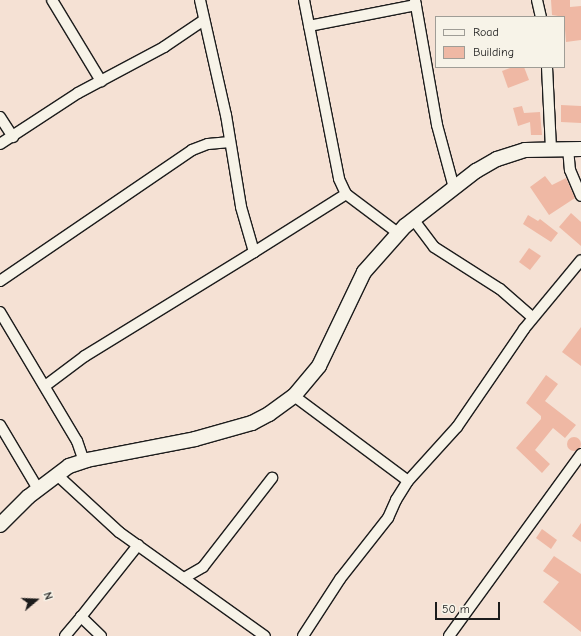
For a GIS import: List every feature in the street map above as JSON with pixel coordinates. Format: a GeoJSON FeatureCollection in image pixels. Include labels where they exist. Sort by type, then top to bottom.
{"type":"FeatureCollection","features":[{"type":"Feature","properties":{"kind":"street"},"geometry":{"type":"LineString","coordinates":[[52,0],[101,81]]}},
{"type":"Feature","properties":{"kind":"street"},"geometry":{"type":"LineString","coordinates":[[200,0],[230,142],[241,207],[254,252]]}},
{"type":"Feature","properties":{"kind":"street"},"geometry":{"type":"LineString","coordinates":[[304,0],[339,178],[346,194],[398,233]]}},
{"type":"Feature","properties":{"kind":"street"},"geometry":{"type":"LineString","coordinates":[[537,0],[541,16]]}},
{"type":"Feature","properties":{"kind":"street"},"geometry":{"type":"LineString","coordinates":[[309,26],[416,2],[437,124],[454,188]]}},
{"type":"Feature","properties":{"kind":"street"},"geometry":{"type":"LineString","coordinates":[[0,144],[13,137],[60,104],[164,48],[204,20]]}},
{"type":"Feature","properties":{"kind":"street"},"geometry":{"type":"LineString","coordinates":[[547,68],[550,149]]}},
{"type":"Feature","properties":{"kind":"street"},"geometry":{"type":"LineString","coordinates":[[0,117],[13,137]]}},
{"type":"Feature","properties":{"kind":"street"},"geometry":{"type":"LineString","coordinates":[[0,281],[192,150],[208,144],[230,142]]}},
{"type":"Feature","properties":{"kind":"street"},"geometry":{"type":"LineString","coordinates":[[0,525],[56,474],[84,461],[195,439],[252,423],[269,414],[294,396],[324,359],[364,272],[398,233],[413,219],[476,171],[510,153],[550,149],[574,149],[570,170],[581,196]]}},
{"type":"Feature","properties":{"kind":"street"},"geometry":{"type":"LineString","coordinates":[[45,386],[85,356],[346,194]]}},
{"type":"Feature","properties":{"kind":"street"},"geometry":{"type":"LineString","coordinates":[[413,219],[434,247],[500,289],[532,317]]}},
{"type":"Feature","properties":{"kind":"street"},"geometry":{"type":"LineString","coordinates":[[303,636],[340,579],[388,518],[396,500],[408,481],[457,427],[496,365],[532,317],[581,260]]}},
{"type":"Feature","properties":{"kind":"street"},"geometry":{"type":"LineString","coordinates":[[0,312],[77,440],[84,461]]}},
{"type":"Feature","properties":{"kind":"street"},"geometry":{"type":"LineString","coordinates":[[294,396],[408,481]]}},
{"type":"Feature","properties":{"kind":"street"},"geometry":{"type":"LineString","coordinates":[[0,425],[38,489]]}},
{"type":"Feature","properties":{"kind":"street"},"geometry":{"type":"LineString","coordinates":[[449,636],[581,454]]}},
{"type":"Feature","properties":{"kind":"street"},"geometry":{"type":"LineString","coordinates":[[56,474],[119,532],[265,636]]}},
{"type":"Feature","properties":{"kind":"street"},"geometry":{"type":"LineString","coordinates":[[184,578],[203,567],[272,478]]}},
{"type":"Feature","properties":{"kind":"street"},"geometry":{"type":"LineString","coordinates":[[65,636],[138,545]]}},
{"type":"Feature","properties":{"kind":"street"},"geometry":{"type":"LineString","coordinates":[[81,617],[101,636]]}},
{"type":"Feature","properties":{"kind":"building"},"geometry":{"type":"Polygon","coordinates":[[[551,0],[570,0],[570,7],[581,6],[581,40],[566,42],[565,16],[552,15],[551,0]]]}},
{"type":"Feature","properties":{"kind":"building"},"geometry":{"type":"Polygon","coordinates":[[[510,68],[524,68],[529,80],[508,88],[502,71],[510,68]]]}},
{"type":"Feature","properties":{"kind":"building"},"geometry":{"type":"Polygon","coordinates":[[[561,105],[581,106],[581,123],[561,122],[561,105]]]}},
{"type":"Feature","properties":{"kind":"building"},"geometry":{"type":"Polygon","coordinates":[[[522,106],[524,113],[540,112],[542,135],[531,135],[530,122],[518,126],[513,108],[522,106]]]}},
{"type":"Feature","properties":{"kind":"building"},"geometry":{"type":"Polygon","coordinates":[[[545,176],[552,185],[566,178],[575,198],[549,215],[530,187],[545,176]]]}},
{"type":"Feature","properties":{"kind":"building"},"geometry":{"type":"Polygon","coordinates":[[[571,213],[581,222],[581,246],[559,227],[571,213]]]}},
{"type":"Feature","properties":{"kind":"building"},"geometry":{"type":"Polygon","coordinates":[[[528,215],[538,221],[540,219],[558,233],[551,242],[523,224],[528,215]]]}},
{"type":"Feature","properties":{"kind":"building"},"geometry":{"type":"Polygon","coordinates":[[[529,248],[541,256],[530,270],[519,262],[529,248]]]}},
{"type":"Feature","properties":{"kind":"building"},"geometry":{"type":"Polygon","coordinates":[[[581,327],[581,366],[562,352],[581,327]]]}},
{"type":"Feature","properties":{"kind":"building"},"geometry":{"type":"Polygon","coordinates":[[[546,375],[558,384],[545,401],[576,425],[565,438],[553,428],[535,450],[550,464],[542,473],[516,448],[541,419],[541,416],[526,403],[546,375]]]}},
{"type":"Feature","properties":{"kind":"building"},"geometry":{"type":"Polygon","coordinates":[[[574,437],[579,439],[581,444],[579,449],[574,451],[569,449],[567,444],[569,439],[574,437]]]}},
{"type":"Feature","properties":{"kind":"building"},"geometry":{"type":"Polygon","coordinates":[[[581,523],[581,542],[572,536],[581,523]]]}},
{"type":"Feature","properties":{"kind":"building"},"geometry":{"type":"Polygon","coordinates":[[[542,529],[557,540],[551,549],[536,538],[542,529]]]}},
{"type":"Feature","properties":{"kind":"building"},"geometry":{"type":"Polygon","coordinates":[[[554,556],[581,574],[581,632],[543,602],[559,582],[543,571],[554,556]]]}}]}
